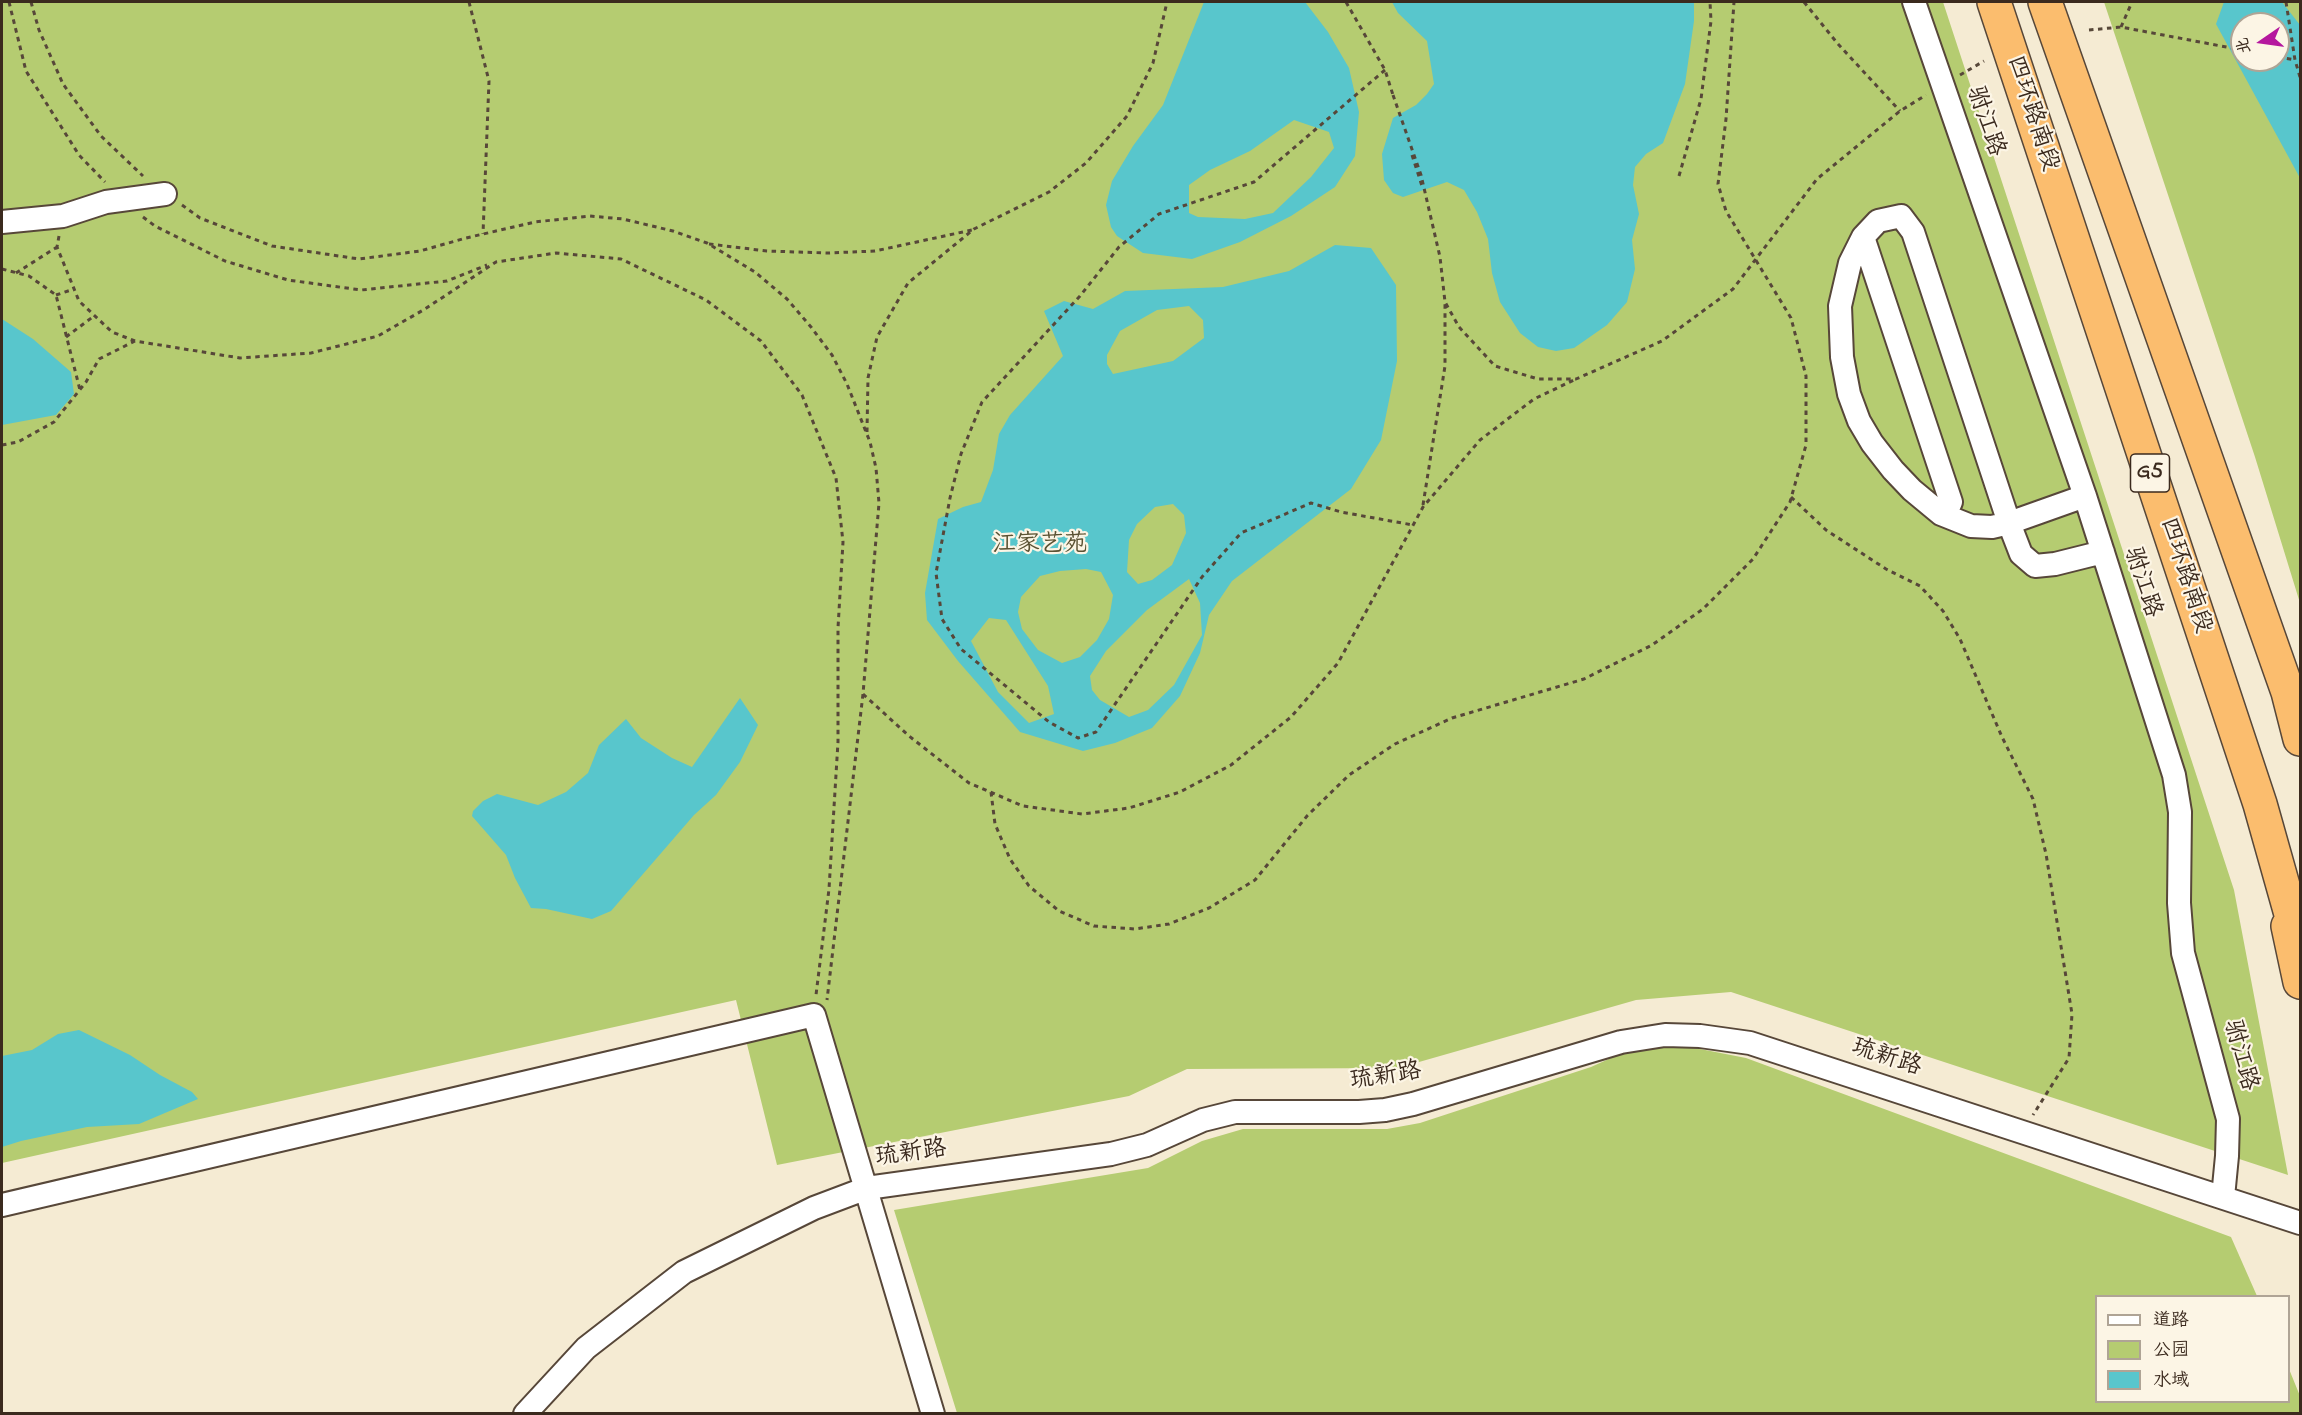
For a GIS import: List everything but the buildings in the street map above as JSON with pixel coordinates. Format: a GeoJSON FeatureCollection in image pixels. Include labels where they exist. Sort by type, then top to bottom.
{"type":"FeatureCollection","features":[{"type":"Feature","properties":{"kind":"highway","name":"四环路南段"},"geometry":{"type":"LineString","coordinates":[[1994,2],[2260,804],[2301,946]]}},
{"type":"Feature","properties":{"kind":"highway","name":"四环路南段"},"geometry":{"type":"LineString","coordinates":[[2045,2],[2288,692],[2301,739]]}},
{"type":"Feature","properties":{"kind":"highway"},"geometry":{"type":"LineString","coordinates":[[2288,692],[2301,729]]}},
{"type":"Feature","properties":{"kind":"highway"},"geometry":{"type":"LineString","coordinates":[[2260,804],[2301,982]]}},
{"type":"Feature","properties":{"kind":"street","name":"驸江路"},"geometry":{"type":"LineString","coordinates":[[1914,2],[2085,496],[2174,775],[2180,812],[2180,903],[2183,953],[2228,1119],[2228,1156],[2223,1197]]}},
{"type":"Feature","properties":{"kind":"street"},"geometry":{"type":"LineString","coordinates":[[2,222],[63,216],[106,202],[165,194]]}},
{"type":"Feature","properties":{"kind":"street"},"geometry":{"type":"LineString","coordinates":[[2085,496],[2008,524],[1992,527],[1971,526],[1945,515],[1912,490],[1872,443],[1859,421],[1849,394],[1842,357],[1840,306],[1850,263],[1863,237],[1878,221],[1901,216],[1913,232],[2008,524],[2021,554],[2035,566],[2055,564],[2103,552]]}},
{"type":"Feature","properties":{"kind":"street"},"geometry":{"type":"LineString","coordinates":[[1863,237],[1951,502],[1945,515]]}},
{"type":"Feature","properties":{"kind":"street"},"geometry":{"type":"LineString","coordinates":[[2,1205],[814,1015],[933,1413]]}},
{"type":"Feature","properties":{"kind":"street","name":"琉新路"},"geometry":{"type":"LineString","coordinates":[[525,1413],[586,1348],[684,1272],[814,1208],[867,1188],[1111,1154],[1147,1144],[1203,1120],[1235,1112],[1385,1110],[1413,1104],[1621,1042],[1665,1035],[1700,1036],[1750,1043],[2301,1222]]}},
{"type":"Feature","properties":{"kind":"path"},"geometry":{"type":"LineString","coordinates":[[9,2],[26,71],[79,155],[121,199],[155,226],[225,261],[288,280],[361,290],[447,281],[496,262],[556,253],[621,259],[706,300],[761,341],[802,395],[836,478],[843,542],[838,628],[838,742],[829,889],[814,1015],[826,1014],[863,694],[879,503],[876,468],[867,434],[847,384],[832,355],[811,327],[787,299],[755,272],[707,243],[673,231],[623,219],[590,216],[535,222],[420,251],[359,259],[272,246],[200,218],[165,194],[128,163],[101,136],[63,84],[39,30],[31,2]]}},
{"type":"Feature","properties":{"kind":"path"},"geometry":{"type":"LineString","coordinates":[[469,2],[489,81],[483,234]]}},
{"type":"Feature","properties":{"kind":"path"},"geometry":{"type":"LineString","coordinates":[[867,434],[868,378],[878,337],[908,282],[974,229],[1049,192],[1086,163],[1127,116],[1154,63],[1167,2]]}},
{"type":"Feature","properties":{"kind":"path"},"geometry":{"type":"LineString","coordinates":[[1346,2],[1385,70],[1422,175],[1440,257],[1445,302],[1445,366],[1423,507]]}},
{"type":"Feature","properties":{"kind":"path"},"geometry":{"type":"LineString","coordinates":[[1679,176],[1701,99],[1711,21],[1710,2]]}},
{"type":"Feature","properties":{"kind":"path"},"geometry":{"type":"LineString","coordinates":[[991,792],[995,824],[1010,859],[1029,886],[1059,911],[1094,926],[1135,929],[1169,924],[1209,908],[1255,880],[1308,816],[1348,775],[1395,744],[1452,718],[1584,679],[1652,645],[1703,609],[1753,559],[1791,497],[1806,445],[1806,376],[1791,318],[1726,211],[1718,184],[1726,119],[1734,2]]}},
{"type":"Feature","properties":{"kind":"path"},"geometry":{"type":"LineString","coordinates":[[1804,2],[1838,44],[1900,111]]}},
{"type":"Feature","properties":{"kind":"path"},"geometry":{"type":"LineString","coordinates":[[2121,27],[2132,2]]}},
{"type":"Feature","properties":{"kind":"path"},"geometry":{"type":"LineString","coordinates":[[2286,2],[2295,60],[2301,77]]}},
{"type":"Feature","properties":{"kind":"path"},"geometry":{"type":"LineString","coordinates":[[2089,30],[2121,27],[2230,48]]}},
{"type":"Feature","properties":{"kind":"path"},"geometry":{"type":"LineString","coordinates":[[2290,59],[2295,60]]}},
{"type":"Feature","properties":{"kind":"path"},"geometry":{"type":"LineString","coordinates":[[863,694],[909,736],[969,783],[1023,806],[1082,814],[1129,808],[1180,792],[1231,765],[1292,717],[1338,663],[1423,507],[1480,441],[1534,399],[1662,341],[1733,289],[1817,179],[1900,111],[1984,61]]}},
{"type":"Feature","properties":{"kind":"path"},"geometry":{"type":"LineString","coordinates":[[1385,70],[1254,182],[1159,214],[1119,247],[1080,296],[982,402],[961,453],[936,573],[942,619],[960,649],[1049,722],[1078,738],[1096,732],[1202,577],[1241,533],[1311,503],[1341,512],[1413,525]]}},
{"type":"Feature","properties":{"kind":"path"},"geometry":{"type":"LineString","coordinates":[[63,216],[57,247],[79,302],[112,332],[135,341],[240,358],[311,353],[378,336],[425,309],[496,262]]}},
{"type":"Feature","properties":{"kind":"path"},"geometry":{"type":"LineString","coordinates":[[707,243],[767,251],[828,253],[875,251],[974,229]]}},
{"type":"Feature","properties":{"kind":"path"},"geometry":{"type":"LineString","coordinates":[[16,273],[57,247]]}},
{"type":"Feature","properties":{"kind":"path"},"geometry":{"type":"LineString","coordinates":[[2,268],[29,276],[56,295],[80,390]]}},
{"type":"Feature","properties":{"kind":"path"},"geometry":{"type":"LineString","coordinates":[[56,295],[74,289]]}},
{"type":"Feature","properties":{"kind":"path"},"geometry":{"type":"LineString","coordinates":[[1445,302],[1459,327],[1495,366],[1538,379],[1576,379]]}},
{"type":"Feature","properties":{"kind":"path"},"geometry":{"type":"LineString","coordinates":[[66,338],[94,316]]}},
{"type":"Feature","properties":{"kind":"path"},"geometry":{"type":"LineString","coordinates":[[2,445],[18,442],[54,422],[80,390],[99,359],[135,341]]}},
{"type":"Feature","properties":{"kind":"path"},"geometry":{"type":"LineString","coordinates":[[1791,497],[1827,530],[1886,569],[1920,586],[1943,611],[1960,639],[2002,737],[2033,799],[2046,854],[2072,1014],[2069,1058],[2023,1132]]}},
{"type":"Feature","properties":{"kind":"green space","name":"江家艺苑"},"geometry":{"type":"Polygon","coordinates":[[[2,2],[1943,2],[2234,890],[2288,1175],[1731,992],[1636,1000],[1398,1068],[1187,1069],[1129,1096],[777,1165],[736,1000],[2,1163],[2,2]]]}},
{"type":"Feature","properties":{"kind":"green space"},"geometry":{"type":"Polygon","coordinates":[[[2104,2],[2300,2],[2300,603],[2255,457],[2104,2]]]}},
{"type":"Feature","properties":{"kind":"green space"},"geometry":{"type":"Polygon","coordinates":[[[1660,1047],[1695,1048],[1746,1058],[2231,1237],[2257,1295],[2095,1295],[2095,1403],[2290,1403],[2290,1371],[2300,1396],[2300,1413],[957,1413],[894,1210],[1148,1168],[1202,1141],[1243,1129],[1387,1129],[1420,1123],[1591,1067],[1622,1053],[1660,1047]]]}},
{"type":"Feature","properties":{"kind":"water"},"geometry":{"type":"Polygon","coordinates":[[[1204,2],[1305,2],[1328,32],[1349,68],[1359,112],[1355,156],[1335,187],[1291,216],[1240,242],[1192,259],[1143,253],[1117,236],[1111,227],[1106,205],[1112,181],[1133,146],[1163,105],[1204,2]],[[1294,120],[1250,151],[1210,170],[1189,185],[1189,213],[1198,217],[1245,219],[1273,213],[1311,177],[1334,148],[1329,132],[1294,120]]]}},
{"type":"Feature","properties":{"kind":"water"},"geometry":{"type":"Polygon","coordinates":[[[1392,2],[1694,2],[1694,21],[1685,84],[1663,143],[1646,154],[1635,167],[1633,185],[1639,214],[1632,240],[1635,269],[1627,302],[1607,325],[1574,348],[1556,351],[1538,347],[1520,333],[1500,302],[1492,273],[1488,239],[1477,212],[1464,190],[1447,182],[1403,197],[1393,193],[1384,180],[1382,154],[1393,118],[1416,105],[1434,84],[1427,41],[1398,13],[1392,2]]]}},
{"type":"Feature","properties":{"kind":"water"},"geometry":{"type":"Polygon","coordinates":[[[2224,2],[2282,2],[2290,12],[2230,12],[2230,50],[2216,24],[2224,2]]]}},
{"type":"Feature","properties":{"kind":"water"},"geometry":{"type":"Polygon","coordinates":[[[2290,12],[2300,25],[2300,178],[2242,72],[2290,72],[2290,12]]]}},
{"type":"Feature","properties":{"kind":"water"},"geometry":{"type":"Polygon","coordinates":[[[1335,245],[1371,248],[1396,285],[1397,361],[1381,440],[1351,489],[1232,581],[1209,615],[1200,653],[1180,696],[1152,728],[1115,743],[1083,751],[1020,732],[958,661],[927,620],[925,593],[938,519],[963,507],[981,502],[993,470],[999,434],[1010,415],[1063,356],[1044,311],[1064,301],[1093,309],[1125,291],[1223,287],[1289,271],[1335,245]],[[1189,306],[1157,310],[1120,331],[1107,355],[1107,364],[1113,374],[1173,361],[1204,338],[1203,320],[1189,306]],[[1173,504],[1155,507],[1137,524],[1129,540],[1127,572],[1138,584],[1152,580],[1172,565],[1186,533],[1184,515],[1173,504]],[[1086,569],[1060,571],[1040,576],[1021,597],[1018,612],[1022,629],[1038,650],[1062,663],[1080,657],[1097,640],[1109,619],[1113,595],[1101,572],[1086,569]],[[1189,579],[1147,610],[1106,651],[1090,676],[1092,690],[1100,700],[1129,717],[1148,710],[1174,685],[1202,635],[1200,603],[1189,579]],[[989,618],[971,641],[998,692],[1029,723],[1054,714],[1048,686],[1006,620],[989,618]]]}},
{"type":"Feature","properties":{"kind":"water"},"geometry":{"type":"Polygon","coordinates":[[[2,319],[33,339],[71,372],[74,394],[56,415],[2,425],[2,319]]]}},
{"type":"Feature","properties":{"kind":"water"},"geometry":{"type":"Polygon","coordinates":[[[740,698],[758,725],[740,762],[716,795],[694,815],[611,911],[592,919],[531,908],[506,855],[472,816],[473,811],[483,801],[497,794],[538,805],[566,792],[588,773],[599,745],[626,719],[641,738],[672,758],[692,767],[740,698]]]}},
{"type":"Feature","properties":{"kind":"water"},"geometry":{"type":"Polygon","coordinates":[[[79,1030],[130,1055],[160,1075],[192,1092],[198,1099],[139,1124],[87,1127],[2,1147],[2,1056],[32,1050],[58,1034],[79,1030]]]}}]}
